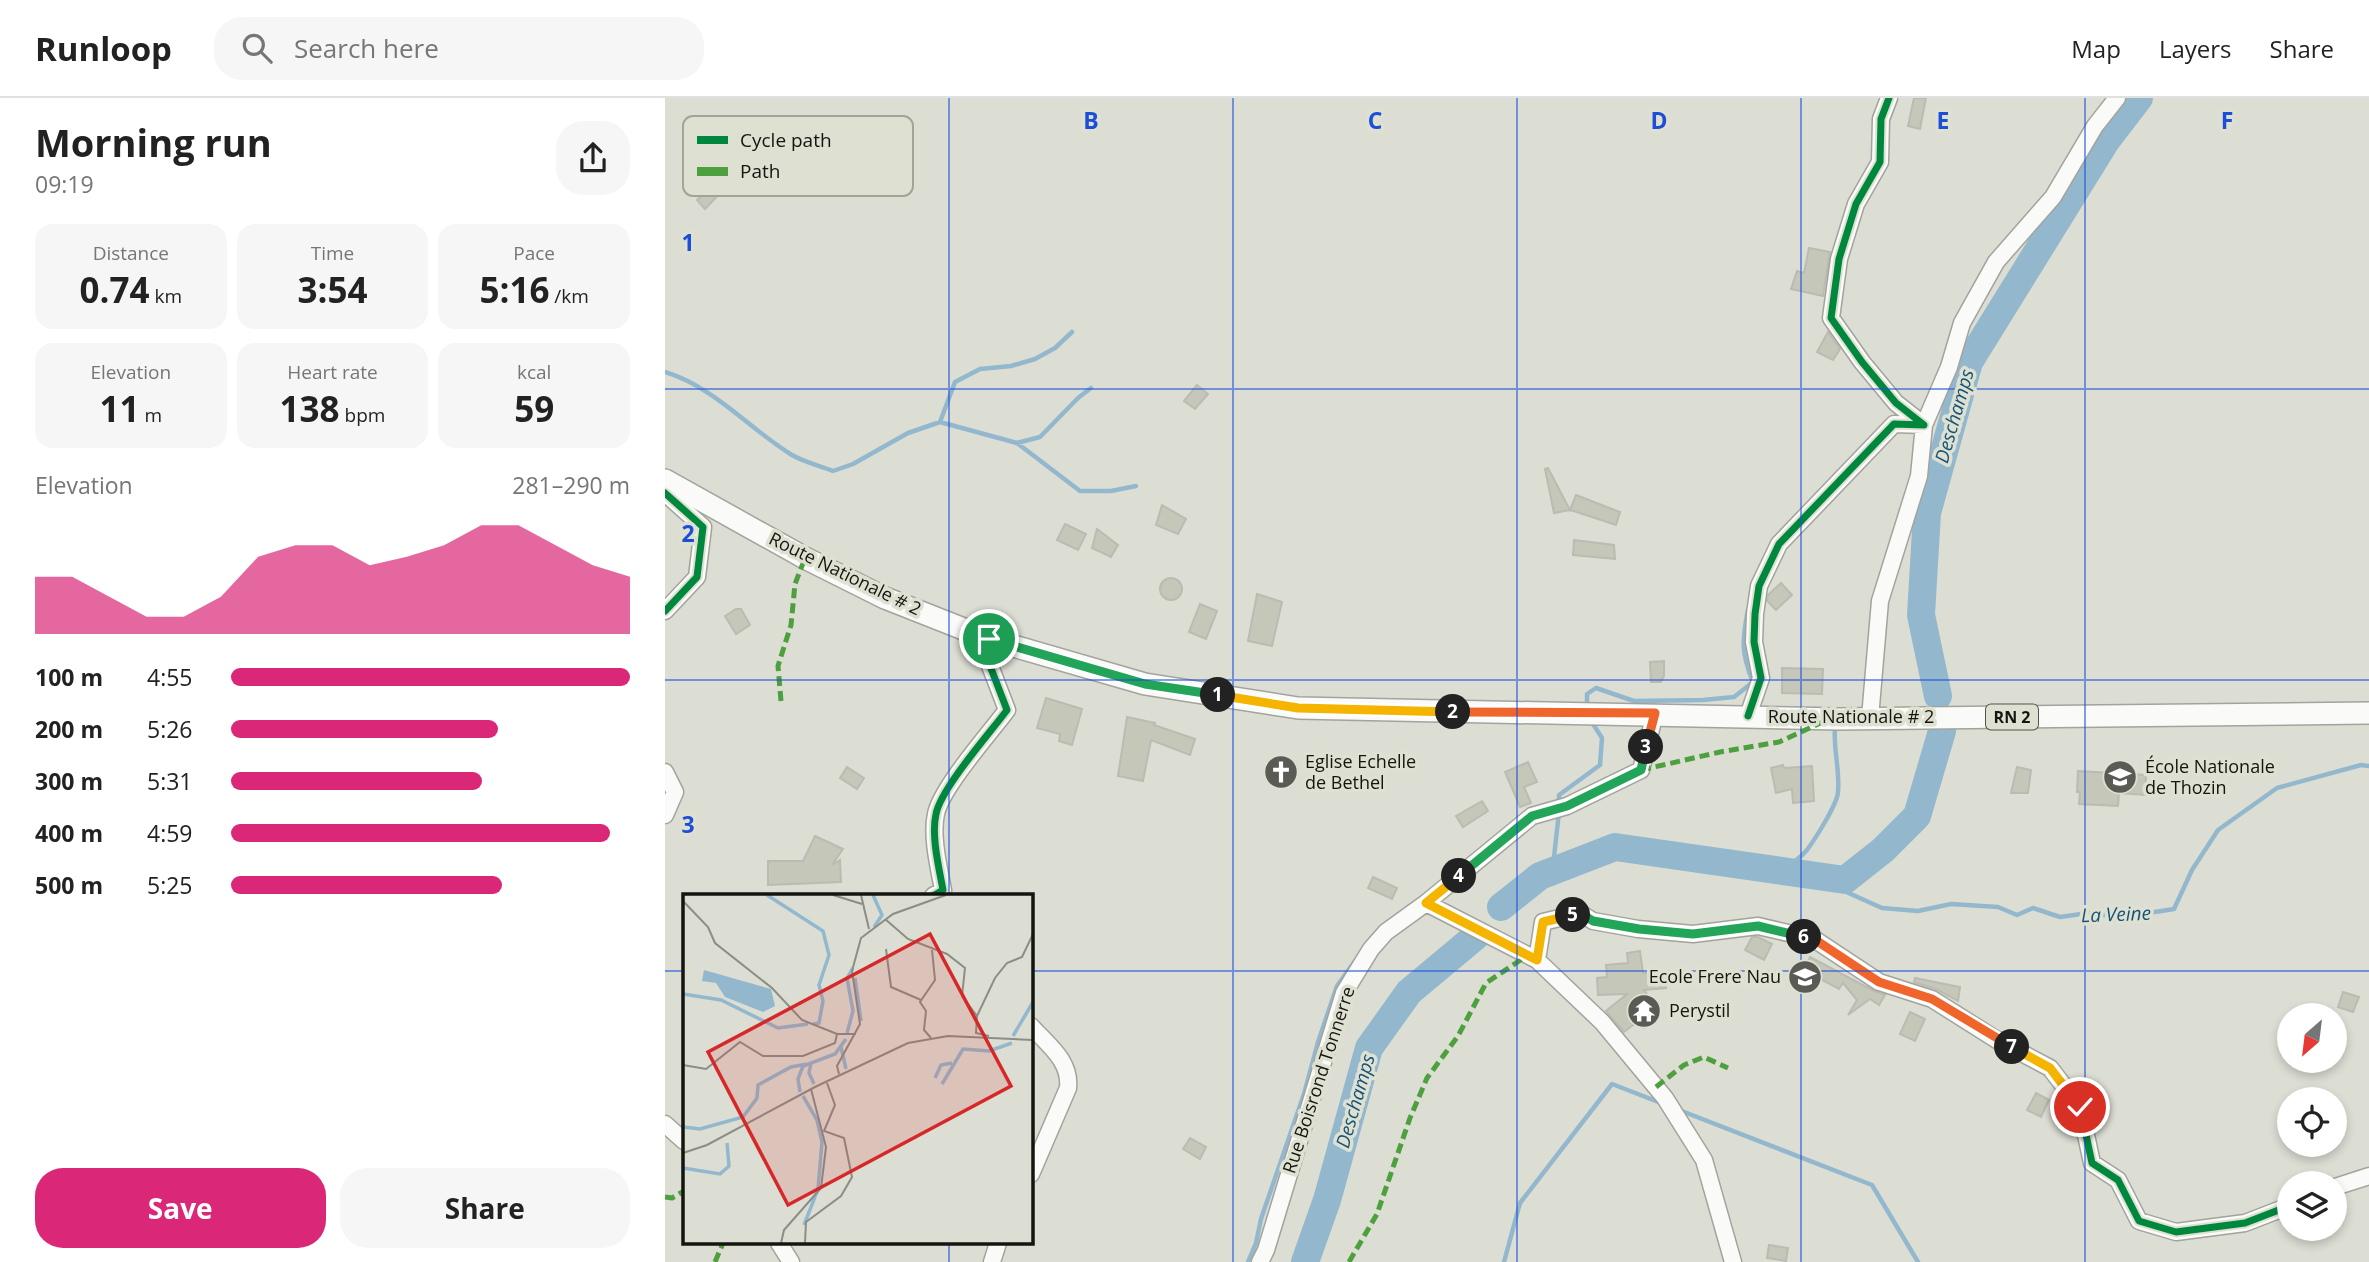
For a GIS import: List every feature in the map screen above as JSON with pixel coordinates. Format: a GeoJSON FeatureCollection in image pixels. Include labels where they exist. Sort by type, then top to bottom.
{"type":"FeatureCollection","features":[{"type":"Feature","properties":{"kind":"main road","name":"Route Nationale # 2"},"geometry":{"type":"LineString","coordinates":[[665,480],[804,558],[873,592],[989,639],[1145,684],[1298,708],[1870,718],[2180,717],[2369,713]]}},
{"type":"Feature","properties":{"kind":"street"},"geometry":{"type":"LineString","coordinates":[[1889,98],[1881,119],[1880,162],[1856,204],[1839,258],[1831,318],[1862,362],[1896,403],[1924,425]]}},
{"type":"Feature","properties":{"kind":"street"},"geometry":{"type":"LineString","coordinates":[[1870,718],[1880,601],[1919,477],[1924,425],[1949,368],[1962,323],[1996,262],[2053,197],[2095,126],[2117,98]]}},
{"type":"Feature","properties":{"kind":"street"},"geometry":{"type":"LineString","coordinates":[[1748,716],[1761,678],[1755,642],[1759,586],[1779,544],[1894,424],[1924,425]]}},
{"type":"Feature","properties":{"kind":"street"},"geometry":{"type":"LineString","coordinates":[[665,493],[703,527],[697,578],[665,611]]}},
{"type":"Feature","properties":{"kind":"street"},"geometry":{"type":"LineString","coordinates":[[936,894],[943,890],[937,854],[936,814],[944,793],[1007,710],[987,658],[989,639]]}},
{"type":"Feature","properties":{"kind":"street","name":"Rue Boisrond Tonnerre"},"geometry":{"type":"LineString","coordinates":[[1262,1258],[1344,993],[1371,949],[1386,932],[1426,903],[1532,816],[1567,806],[1641,770],[1655,713]]}},
{"type":"Feature","properties":{"kind":"street"},"geometry":{"type":"LineString","coordinates":[[665,772],[675,792],[665,815]]}},
{"type":"Feature","properties":{"kind":"street"},"geometry":{"type":"LineString","coordinates":[[1426,903],[1537,960],[1602,1022],[1671,1107],[1705,1160],[1733,1262]]}},
{"type":"Feature","properties":{"kind":"street"},"geometry":{"type":"LineString","coordinates":[[1537,960],[1543,922],[1580,913],[1593,921],[1639,929],[1693,934],[1758,926],[1814,939],[1879,982],[1932,999],[1997,1040],[2050,1068],[2080,1107],[2092,1163],[2117,1180],[2139,1221],[2176,1232],[2245,1223],[2277,1211]]}},
{"type":"Feature","properties":{"kind":"street"},"geometry":{"type":"LineString","coordinates":[[1033,1028],[1066,1066],[1069,1074],[1067,1088],[1033,1169]]}},
{"type":"Feature","properties":{"kind":"street"},"geometry":{"type":"LineString","coordinates":[[665,1124],[683,1140]]}},
{"type":"Feature","properties":{"kind":"street"},"geometry":{"type":"LineString","coordinates":[[2347,1183],[2369,1176]]}},
{"type":"Feature","properties":{"kind":"street"},"geometry":{"type":"LineString","coordinates":[[780,1244],[791,1262]]}},
{"type":"Feature","properties":{"kind":"street"},"geometry":{"type":"LineString","coordinates":[[992,1262],[998,1244]]}},
{"type":"Feature","properties":{"kind":"building"},"geometry":{"type":"Polygon","coordinates":[[[1914,98],[1926,98],[1920,129],[1908,126],[1914,98]]]}},
{"type":"Feature","properties":{"kind":"building"},"geometry":{"type":"Polygon","coordinates":[[[701,196],[717,196],[705,209],[697,200],[701,196]]]}},
{"type":"Feature","properties":{"kind":"building"},"geometry":{"type":"Polygon","coordinates":[[[1809,248],[1830,252],[1823,296],[1791,289],[1797,271],[1804,273],[1809,248]]]}},
{"type":"Feature","properties":{"kind":"building"},"geometry":{"type":"Polygon","coordinates":[[[1828,332],[1840,349],[1833,360],[1817,352],[1828,332]]]}},
{"type":"Feature","properties":{"kind":"building"},"geometry":{"type":"Polygon","coordinates":[[[1197,385],[1208,394],[1195,409],[1184,401],[1197,385]]]}},
{"type":"Feature","properties":{"kind":"building"},"geometry":{"type":"Polygon","coordinates":[[[1548,468],[1570,510],[1554,513],[1545,469],[1548,468]]]}},
{"type":"Feature","properties":{"kind":"building"},"geometry":{"type":"Polygon","coordinates":[[[1576,495],[1620,512],[1616,525],[1570,510],[1576,495]]]}},
{"type":"Feature","properties":{"kind":"building"},"geometry":{"type":"Polygon","coordinates":[[[1162,505],[1186,519],[1178,534],[1156,525],[1162,505]]]}},
{"type":"Feature","properties":{"kind":"building"},"geometry":{"type":"Polygon","coordinates":[[[1065,524],[1086,534],[1078,550],[1057,540],[1065,524]]]}},
{"type":"Feature","properties":{"kind":"building"},"geometry":{"type":"Polygon","coordinates":[[[1097,529],[1118,545],[1111,557],[1092,548],[1097,529]]]}},
{"type":"Feature","properties":{"kind":"building"},"geometry":{"type":"Polygon","coordinates":[[[1574,540],[1614,545],[1615,559],[1573,555],[1574,540]]]}},
{"type":"Feature","properties":{"kind":"building"},"geometry":{"type":"Polygon","coordinates":[[[1171,578],[1179,581],[1182,589],[1179,597],[1171,600],[1163,597],[1160,589],[1163,581],[1171,578]]]}},
{"type":"Feature","properties":{"kind":"building"},"geometry":{"type":"Polygon","coordinates":[[[1781,583],[1792,595],[1776,610],[1767,601],[1768,595],[1781,583]]]}},
{"type":"Feature","properties":{"kind":"building"},"geometry":{"type":"Polygon","coordinates":[[[1257,594],[1282,602],[1272,646],[1248,641],[1257,594]]]}},
{"type":"Feature","properties":{"kind":"building"},"geometry":{"type":"Polygon","coordinates":[[[1200,604],[1217,611],[1206,639],[1189,632],[1200,604]]]}},
{"type":"Feature","properties":{"kind":"building"},"geometry":{"type":"Polygon","coordinates":[[[741,609],[750,625],[736,634],[725,616],[741,609]]]}},
{"type":"Feature","properties":{"kind":"building"},"geometry":{"type":"Polygon","coordinates":[[[1664,661],[1664,676],[1661,682],[1651,682],[1650,662],[1664,661]]]}},
{"type":"Feature","properties":{"kind":"building"},"geometry":{"type":"Polygon","coordinates":[[[1782,668],[1823,669],[1822,694],[1782,693],[1782,668]]]}},
{"type":"Feature","properties":{"kind":"building"},"geometry":{"type":"Polygon","coordinates":[[[1046,698],[1082,709],[1072,745],[1059,741],[1060,734],[1037,728],[1046,698]]]}},
{"type":"Feature","properties":{"kind":"building"},"geometry":{"type":"Polygon","coordinates":[[[1127,717],[1155,723],[1154,725],[1195,739],[1190,755],[1151,740],[1143,781],[1118,776],[1127,717]]]}},
{"type":"Feature","properties":{"kind":"building"},"geometry":{"type":"Polygon","coordinates":[[[1528,762],[1537,782],[1524,787],[1531,803],[1520,807],[1505,772],[1528,762]]]}},
{"type":"Feature","properties":{"kind":"building"},"geometry":{"type":"Polygon","coordinates":[[[1783,765],[1784,768],[1812,766],[1814,801],[1793,803],[1792,789],[1776,793],[1771,768],[1783,765]]]}},
{"type":"Feature","properties":{"kind":"building"},"geometry":{"type":"Polygon","coordinates":[[[847,767],[864,778],[857,789],[840,778],[847,767]]]}},
{"type":"Feature","properties":{"kind":"building"},"geometry":{"type":"Polygon","coordinates":[[[2017,767],[2031,770],[2028,793],[2011,793],[2017,767]]]}},
{"type":"Feature","properties":{"kind":"building"},"geometry":{"type":"Polygon","coordinates":[[[2078,771],[2146,775],[2145,795],[2119,793],[2118,806],[2079,804],[2078,771]]]}},
{"type":"Feature","properties":{"kind":"building"},"geometry":{"type":"Polygon","coordinates":[[[1482,801],[1488,811],[1463,827],[1456,816],[1482,801]]]}},
{"type":"Feature","properties":{"kind":"building"},"geometry":{"type":"Polygon","coordinates":[[[815,836],[843,849],[832,865],[840,860],[841,882],[768,885],[768,861],[803,861],[815,836]]]}},
{"type":"Feature","properties":{"kind":"building"},"geometry":{"type":"Polygon","coordinates":[[[1373,877],[1397,888],[1392,899],[1368,888],[1373,877]]]}},
{"type":"Feature","properties":{"kind":"building"},"geometry":{"type":"Polygon","coordinates":[[[1752,937],[1772,944],[1764,960],[1745,950],[1752,937]]]}},
{"type":"Feature","properties":{"kind":"building"},"geometry":{"type":"Polygon","coordinates":[[[1640,951],[1643,973],[1665,972],[1666,988],[1644,990],[1657,1007],[1644,1028],[1637,1022],[1624,1032],[1606,1011],[1627,994],[1598,995],[1597,978],[1607,977],[1606,965],[1628,963],[1627,953],[1640,951]]]}},
{"type":"Feature","properties":{"kind":"building"},"geometry":{"type":"Polygon","coordinates":[[[1810,957],[1885,995],[1879,1005],[1870,999],[1848,1015],[1857,1000],[1843,983],[1839,989],[1803,970],[1810,957]]]}},
{"type":"Feature","properties":{"kind":"building"},"geometry":{"type":"Polygon","coordinates":[[[1915,978],[1960,987],[1958,1001],[1936,989],[1914,982],[1915,978]]]}},
{"type":"Feature","properties":{"kind":"building"},"geometry":{"type":"Polygon","coordinates":[[[2343,992],[2359,997],[2353,1012],[2347,1010],[2347,1003],[2339,1003],[2343,992]]]}},
{"type":"Feature","properties":{"kind":"building"},"geometry":{"type":"Polygon","coordinates":[[[1910,1012],[1925,1019],[1915,1041],[1900,1034],[1910,1012]]]}},
{"type":"Feature","properties":{"kind":"building"},"geometry":{"type":"Polygon","coordinates":[[[2036,1093],[2049,1100],[2041,1117],[2027,1110],[2036,1093]]]}},
{"type":"Feature","properties":{"kind":"building"},"geometry":{"type":"Polygon","coordinates":[[[1190,1138],[1206,1147],[1200,1159],[1183,1149],[1190,1138]]]}},
{"type":"Feature","properties":{"kind":"building"},"geometry":{"type":"Polygon","coordinates":[[[1769,1245],[1788,1248],[1786,1261],[1767,1258],[1769,1245]]]}},
{"type":"Feature","properties":{"kind":"waterway","name":"Deschamps"},"geometry":{"type":"LineString","coordinates":[[1938,696],[1921,615],[1927,513],[1969,362],[2106,141],[2139,98]]}},
{"type":"Feature","properties":{"kind":"waterway"},"geometry":{"type":"LineString","coordinates":[[940,422],[955,382],[980,369],[1011,366],[1035,359],[1055,348],[1072,332]]}},
{"type":"Feature","properties":{"kind":"waterway"},"geometry":{"type":"LineString","coordinates":[[665,372],[716,398],[792,455],[833,471],[853,464],[908,433],[940,422],[1017,443],[1040,437],[1091,388]]}},
{"type":"Feature","properties":{"kind":"waterway"},"geometry":{"type":"LineString","coordinates":[[1017,443],[1080,491],[1111,491],[1136,486]]}},
{"type":"Feature","properties":{"kind":"waterway"},"geometry":{"type":"LineString","coordinates":[[1587,705],[1587,694],[1596,688],[1634,701],[1734,697],[1753,682],[1746,663],[1744,646],[1748,610]]}},
{"type":"Feature","properties":{"kind":"waterway"},"geometry":{"type":"LineString","coordinates":[[1559,803],[1559,795],[1600,765],[1602,738],[1593,724]]}},
{"type":"Feature","properties":{"kind":"waterway"},"geometry":{"type":"LineString","coordinates":[[1782,872],[1807,850],[1837,798],[1835,726]]}},
{"type":"Feature","properties":{"kind":"waterway","name":"Deschamps"},"geometry":{"type":"LineString","coordinates":[[1501,907],[1540,876],[1615,847],[1845,880],[1883,850],[1917,816],[1942,731]]}},
{"type":"Feature","properties":{"kind":"waterway","name":"La Veine"},"geometry":{"type":"LineString","coordinates":[[1813,877],[1882,908],[1918,911],[1951,904],[1998,907],[2017,915],[2033,908],[2060,917],[2088,913],[2123,917],[2174,909],[2192,870],[2218,830],[2277,788],[2361,765],[2369,766]]}},
{"type":"Feature","properties":{"kind":"waterway"},"geometry":{"type":"LineString","coordinates":[[1555,870],[1559,812]]}},
{"type":"Feature","properties":{"kind":"waterway","name":"Deschamps"},"geometry":{"type":"LineString","coordinates":[[1305,1262],[1327,1200],[1369,1048],[1409,992],[1476,936]]}},
{"type":"Feature","properties":{"kind":"waterway"},"geometry":{"type":"LineString","coordinates":[[1248,1262],[1337,986],[1355,961]]}},
{"type":"Feature","properties":{"kind":"waterway"},"geometry":{"type":"LineString","coordinates":[[1504,1262],[1520,1203],[1612,1084],[1661,1103]]}},
{"type":"Feature","properties":{"kind":"waterway"},"geometry":{"type":"LineString","coordinates":[[1679,1110],[1872,1185],[1918,1262]]}},
{"type":"Feature","properties":{"kind":"marked path"},"geometry":{"type":"LineString","coordinates":[[781,701],[778,666],[791,625],[795,584],[805,558]]}},
{"type":"Feature","properties":{"kind":"marked path"},"geometry":{"type":"LineString","coordinates":[[1641,770],[1779,742],[1829,719]]}},
{"type":"Feature","properties":{"kind":"marked path"},"geometry":{"type":"LineString","coordinates":[[1349,1262],[1377,1214],[1410,1118],[1427,1078],[1458,1036],[1486,983],[1528,955]]}},
{"type":"Feature","properties":{"kind":"marked path"},"geometry":{"type":"LineString","coordinates":[[1656,1087],[1684,1065],[1704,1057],[1728,1068]]}},
{"type":"Feature","properties":{"kind":"marked path"},"geometry":{"type":"LineString","coordinates":[[665,1197],[672,1198],[683,1192]]}},
{"type":"Feature","properties":{"kind":"marked path"},"geometry":{"type":"LineString","coordinates":[[715,1262],[723,1244]]}},
{"type":"Feature","properties":{"kind":"cycle path"},"geometry":{"type":"LineString","coordinates":[[1748,716],[1761,678],[1754,642],[1759,586],[1779,544],[1894,424],[1924,425],[1896,403],[1862,362],[1831,318],[1839,259],[1856,204],[1880,162],[1881,119],[1889,98]]}},
{"type":"Feature","properties":{"kind":"cycle path"},"geometry":{"type":"LineString","coordinates":[[665,493],[703,527],[697,577],[665,611]]}},
{"type":"Feature","properties":{"kind":"cycle path"},"geometry":{"type":"LineString","coordinates":[[936,894],[943,890],[934,832],[940,803],[956,776],[1007,710],[987,658],[989,639]]}},
{"type":"Feature","properties":{"kind":"cycle path"},"geometry":{"type":"LineString","coordinates":[[1537,960],[1543,922],[1580,913],[1593,921],[1638,929],[1693,934],[1758,926],[1814,939],[1879,982],[1932,999],[1997,1040],[2050,1068],[2080,1107],[2092,1163],[2118,1180],[2139,1221],[2176,1232],[2245,1223],[2277,1211]]}},
{"type":"Feature","properties":{"kind":"place","name":"Eglise Echelle de Bethel"},"geometry":{"type":"Point","coordinates":[1281,772]}},
{"type":"Feature","properties":{"kind":"place","name":"École Nationale de Thozin"},"geometry":{"type":"Point","coordinates":[2120,777]}},
{"type":"Feature","properties":{"kind":"place","name":"Ecole Frere Nau"},"geometry":{"type":"Point","coordinates":[1805,977]}},
{"type":"Feature","properties":{"kind":"place","name":"Perystil"},"geometry":{"type":"Point","coordinates":[1644,1011]}},
{"type":"Feature","properties":{"kind":"route"},"geometry":{"type":"LineString","coordinates":[[989,639],[1145,684],[1298,708],[1655,713],[1641,770],[1567,806],[1532,816],[1426,903],[1537,960],[1543,922],[1580,913],[1593,921],[1639,929],[1693,934],[1758,926],[1814,939],[1879,982],[1932,999],[1997,1040],[2050,1068],[2080,1107]]}}]}
